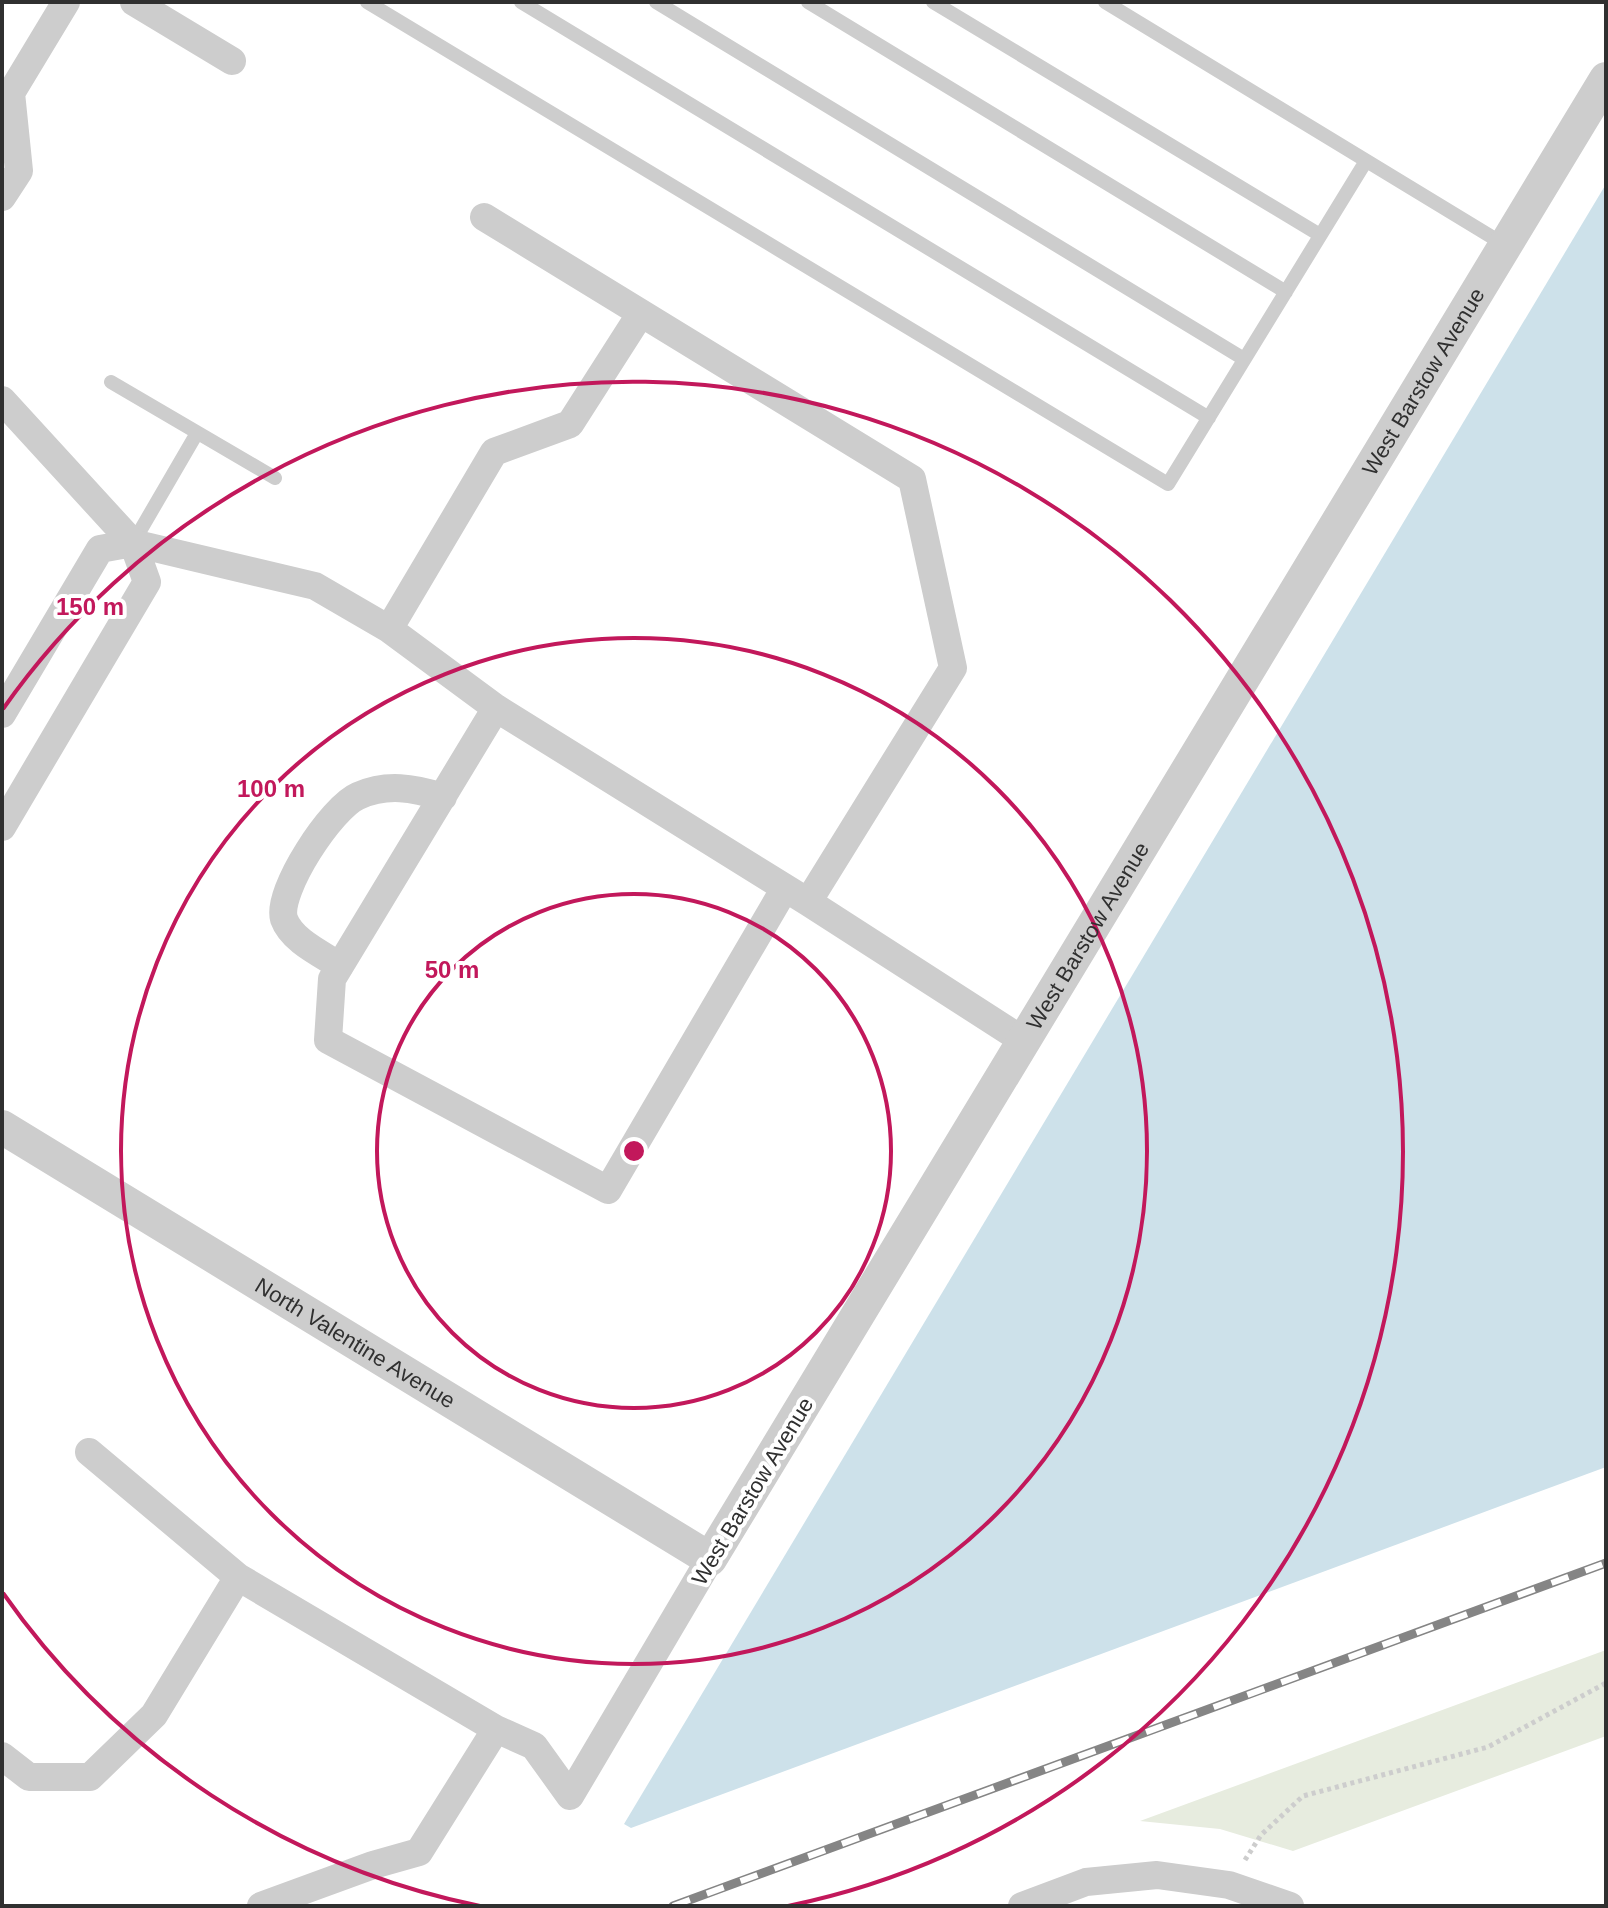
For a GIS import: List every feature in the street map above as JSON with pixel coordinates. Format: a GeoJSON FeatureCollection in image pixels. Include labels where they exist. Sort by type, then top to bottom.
{"type":"FeatureCollection","features":[{"type":"Feature","properties":{"kind":"street"},"geometry":{"type":"LineString","coordinates":[[2,197],[19,171],[11,93],[66,2]]}},
{"type":"Feature","properties":{"kind":"street"},"geometry":{"type":"LineString","coordinates":[[134,2],[232,61]]}},
{"type":"Feature","properties":{"kind":"street","name":"West Barstow Avenue"},"geometry":{"type":"LineString","coordinates":[[496,1729],[534,1746],[570,1796],[710,1559],[1606,79]]}},
{"type":"Feature","properties":{"kind":"street"},"geometry":{"type":"LineString","coordinates":[[484,217],[912,479],[953,668],[796,895],[608,1190],[328,1040],[332,979],[496,708]]}},
{"type":"Feature","properties":{"kind":"street"},"geometry":{"type":"LineString","coordinates":[[389,629],[494,452],[570,424],[641,313]]}},
{"type":"Feature","properties":{"kind":"street"},"geometry":{"type":"LineString","coordinates":[[2,400],[133,543],[147,582],[2,827]]}},
{"type":"Feature","properties":{"kind":"street"},"geometry":{"type":"LineString","coordinates":[[2,714],[100,549],[133,543],[315,586],[389,629],[496,708],[1024,1041]]}},
{"type":"Feature","properties":{"kind":"street"},"geometry":{"type":"LineString","coordinates":[[340,966],[295,936],[285,920],[283,905],[297,872],[326,825],[355,797],[383,788],[412,788],[443,797]]}},
{"type":"Feature","properties":{"kind":"street","name":"North Valentine Avenue"},"geometry":{"type":"LineString","coordinates":[[2,1127],[710,1559]]}},
{"type":"Feature","properties":{"kind":"street"},"geometry":{"type":"LineString","coordinates":[[89,1452],[238,1577],[496,1729],[419,1852],[373,1865],[261,1906]]}},
{"type":"Feature","properties":{"kind":"street"},"geometry":{"type":"LineString","coordinates":[[2,1756],[29,1777],[90,1777],[154,1715],[238,1577]]}},
{"type":"Feature","properties":{"kind":"street"},"geometry":{"type":"LineString","coordinates":[[1022,1906],[1086,1882],[1157,1875],[1229,1885],[1290,1906]]}},
{"type":"Feature","properties":{"kind":"lane"},"geometry":{"type":"LineString","coordinates":[[367,2],[1168,484],[1366,161]]}},
{"type":"Feature","properties":{"kind":"lane"},"geometry":{"type":"LineString","coordinates":[[521,2],[1209,418]]}},
{"type":"Feature","properties":{"kind":"lane"},"geometry":{"type":"LineString","coordinates":[[656,2],[1244,359]]}},
{"type":"Feature","properties":{"kind":"lane"},"geometry":{"type":"LineString","coordinates":[[808,2],[1286,292]]}},
{"type":"Feature","properties":{"kind":"lane"},"geometry":{"type":"LineString","coordinates":[[933,2],[1320,235]]}},
{"type":"Feature","properties":{"kind":"lane"},"geometry":{"type":"LineString","coordinates":[[1105,2],[1506,245]]}},
{"type":"Feature","properties":{"kind":"lane"},"geometry":{"type":"LineString","coordinates":[[111,382],[275,478]]}},
{"type":"Feature","properties":{"kind":"lane"},"geometry":{"type":"LineString","coordinates":[[133,543],[197,433]]}},
{"type":"Feature","properties":{"kind":"path"},"geometry":{"type":"LineString","coordinates":[[1229,1885],[1261,1835],[1303,1796],[1488,1747],[1606,1683]]}},
{"type":"Feature","properties":{"kind":"shaded area"},"geometry":{"type":"Polygon","coordinates":[[[1606,1650],[1606,1736],[1293,1851],[1220,1829],[1140,1821],[1606,1650]]]}},
{"type":"Feature","properties":{"kind":"water"},"geometry":{"type":"Polygon","coordinates":[[[1606,184],[1606,1467],[631,1828],[624,1824],[1606,184]]]}},
{"type":"Feature","properties":{"kind":"railway"},"geometry":{"type":"LineString","coordinates":[[673,1906],[1606,1563]]}}]}
